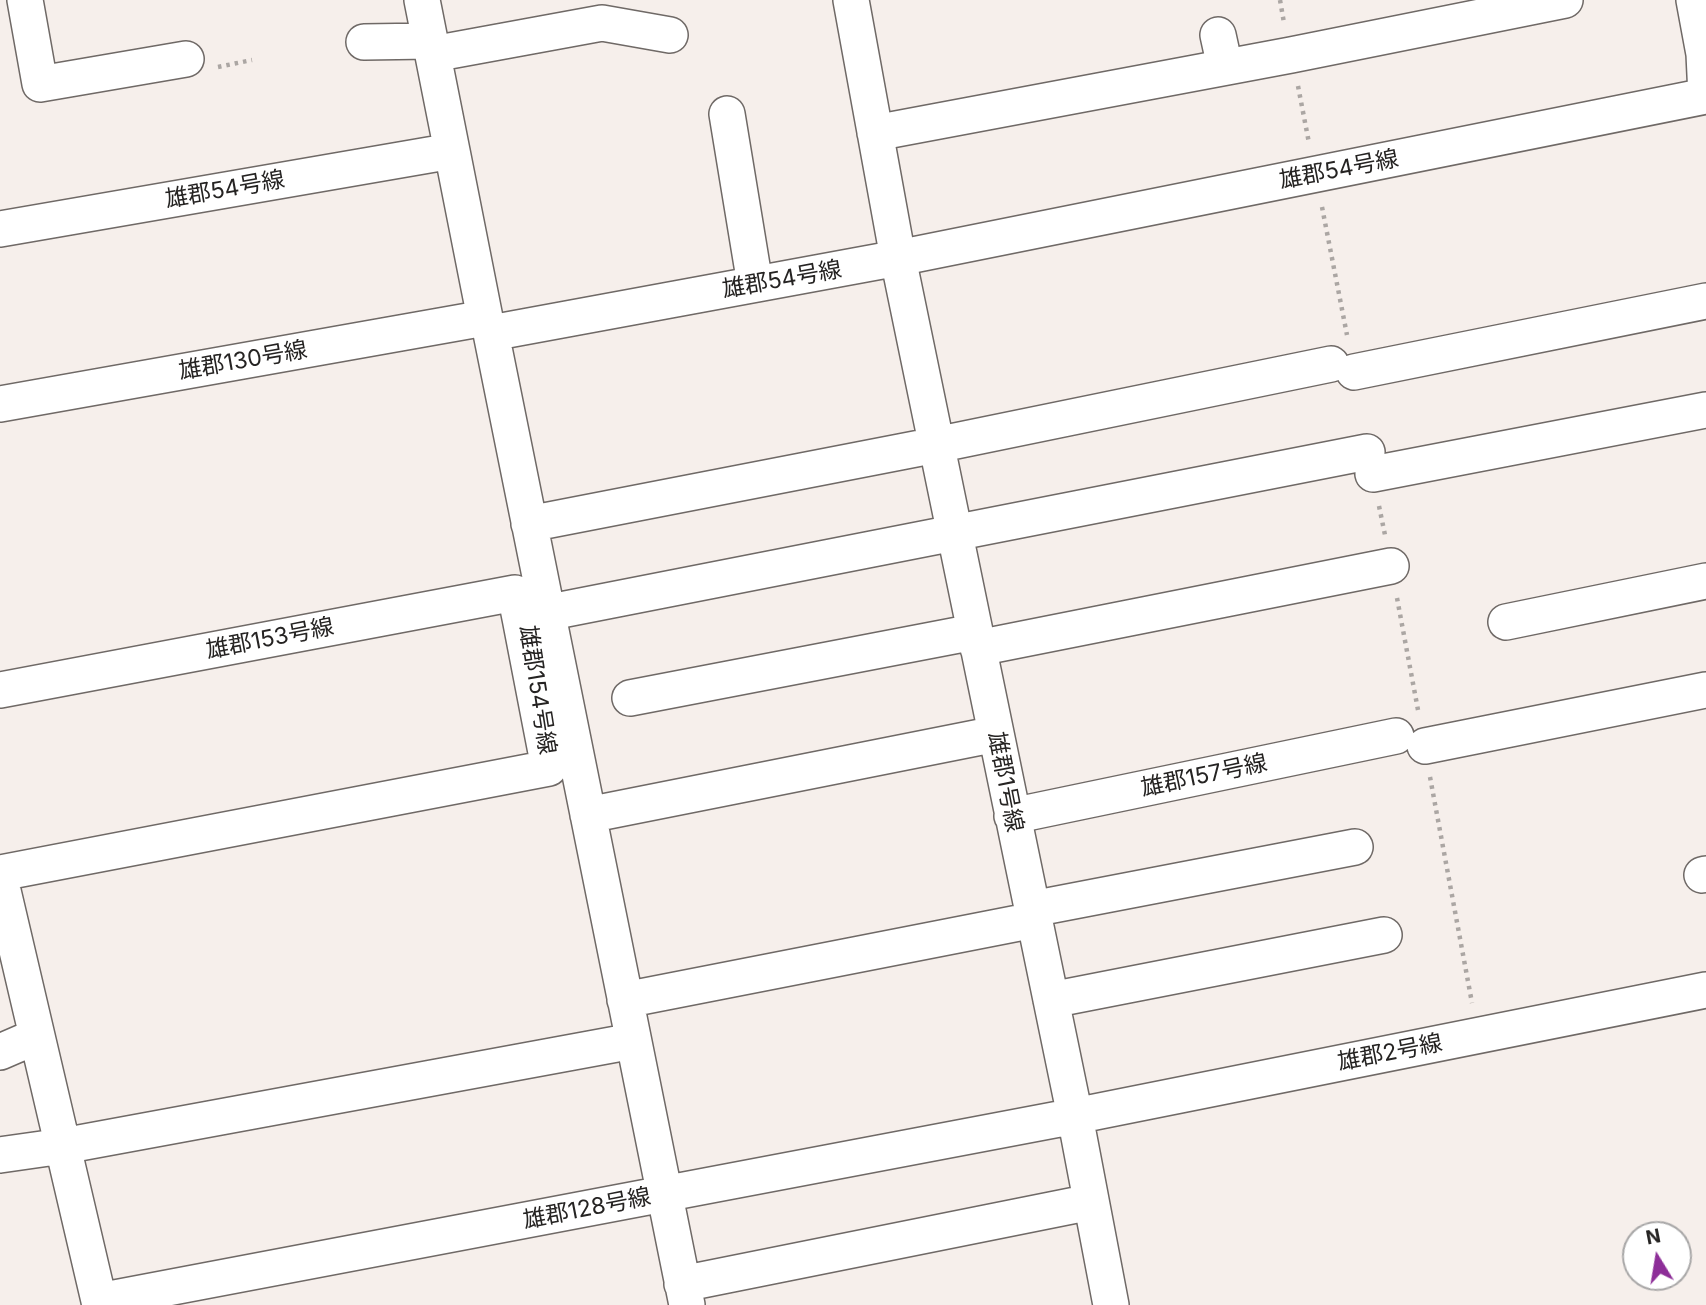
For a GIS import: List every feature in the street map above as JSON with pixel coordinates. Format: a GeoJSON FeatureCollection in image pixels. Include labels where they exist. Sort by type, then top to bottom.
{"type":"FeatureCollection","features":[{"type":"Feature","properties":{"kind":"street"},"geometry":{"type":"LineString","coordinates":[[25,0],[40,84],[186,59]]}},
{"type":"Feature","properties":{"kind":"street"},"geometry":{"type":"LineString","coordinates":[[422,0],[529,524],[533,615],[588,815],[685,1295],[1091,1202]]}},
{"type":"Feature","properties":{"kind":"street","name":"雄郡1号線"},"geometry":{"type":"LineString","coordinates":[[851,0],[898,258],[1111,1305]]}},
{"type":"Feature","properties":{"kind":"street"},"geometry":{"type":"LineString","coordinates":[[875,133],[1222,51],[1291,55],[1565,0]]}},
{"type":"Feature","properties":{"kind":"street"},"geometry":{"type":"LineString","coordinates":[[1694,0],[1704,54],[1706,96]]}},
{"type":"Feature","properties":{"kind":"street"},"geometry":{"type":"LineString","coordinates":[[364,42],[432,47],[602,23],[670,35]]}},
{"type":"Feature","properties":{"kind":"street","name":"雄郡54号線"},"geometry":{"type":"LineString","coordinates":[[488,326],[755,284],[898,258],[1706,96]]}},
{"type":"Feature","properties":{"kind":"street"},"geometry":{"type":"LineString","coordinates":[[727,114],[755,284]]}},
{"type":"Feature","properties":{"kind":"street","name":"雄郡54号線"},"geometry":{"type":"LineString","coordinates":[[0,229],[452,151]]}},
{"type":"Feature","properties":{"kind":"street"},"geometry":{"type":"LineString","coordinates":[[529,524],[1706,301]]}},
{"type":"Feature","properties":{"kind":"street","name":"雄郡130号線"},"geometry":{"type":"LineString","coordinates":[[0,404],[488,326]]}},
{"type":"Feature","properties":{"kind":"street","name":"雄郡154号線"},"geometry":{"type":"LineString","coordinates":[[0,876],[549,768],[533,615],[954,534],[1370,463],[1706,410]]}},
{"type":"Feature","properties":{"kind":"street"},"geometry":{"type":"LineString","coordinates":[[630,698],[1391,566]]}},
{"type":"Feature","properties":{"kind":"street"},"geometry":{"type":"LineString","coordinates":[[1506,622],[1706,581]]}},
{"type":"Feature","properties":{"kind":"street","name":"雄郡153号線"},"geometry":{"type":"LineString","coordinates":[[0,690],[515,593],[533,615]]}},
{"type":"Feature","properties":{"kind":"street","name":"雄郡157号線"},"geometry":{"type":"LineString","coordinates":[[1012,816],[1410,741],[1706,690]]}},
{"type":"Feature","properties":{"kind":"street"},"geometry":{"type":"LineString","coordinates":[[588,815],[996,734]]}},
{"type":"Feature","properties":{"kind":"street"},"geometry":{"type":"LineString","coordinates":[[625,1000],[1355,846]]}},
{"type":"Feature","properties":{"kind":"street"},"geometry":{"type":"LineString","coordinates":[[0,876],[99,1303]]}},
{"type":"Feature","properties":{"kind":"street"},"geometry":{"type":"LineString","coordinates":[[1051,1000],[1384,935]]}},
{"type":"Feature","properties":{"kind":"street","name":"雄郡2号線"},"geometry":{"type":"LineString","coordinates":[[1074,1116],[1706,990]]}},
{"type":"Feature","properties":{"kind":"street"},"geometry":{"type":"LineString","coordinates":[[0,1052],[37,1036]]}},
{"type":"Feature","properties":{"kind":"street"},"geometry":{"type":"LineString","coordinates":[[0,1155],[63,1146],[633,1041]]}},
{"type":"Feature","properties":{"kind":"street","name":"雄郡128号線"},"geometry":{"type":"LineString","coordinates":[[99,1303],[1074,1116]]}},
{"type":"Feature","properties":{"kind":"path"},"geometry":{"type":"LineString","coordinates":[[1280,0],[1316,175],[1342,368]]}},
{"type":"Feature","properties":{"kind":"path"},"geometry":{"type":"LineString","coordinates":[[1370,463],[1391,566],[1410,741],[1478,1035]]}}]}
